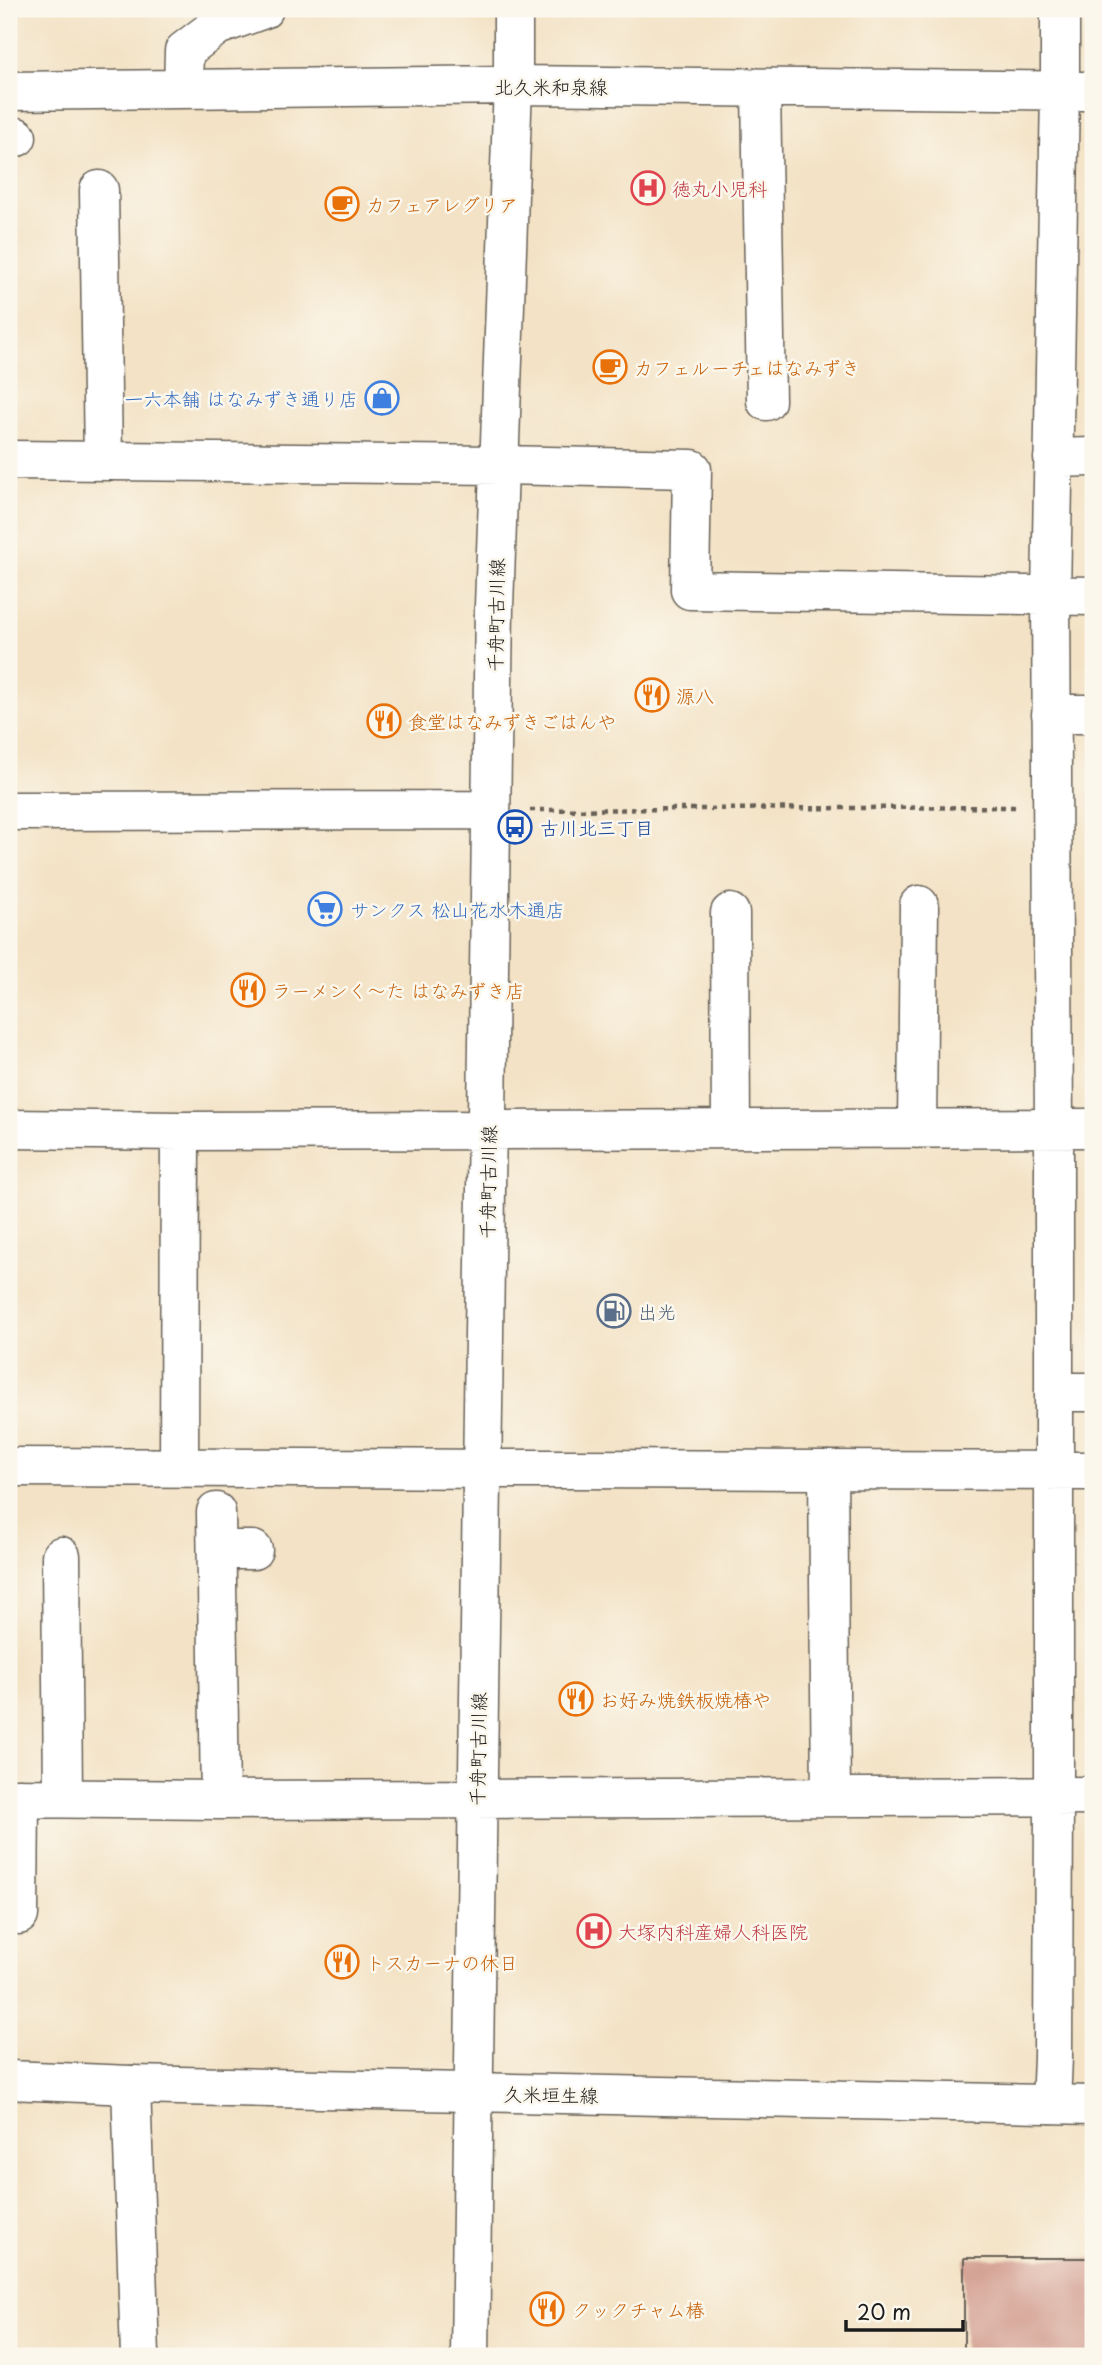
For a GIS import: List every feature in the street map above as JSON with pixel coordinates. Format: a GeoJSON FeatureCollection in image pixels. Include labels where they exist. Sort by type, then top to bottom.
{"type":"FeatureCollection","features":[{"type":"Feature","properties":{"kind":"street"},"geometry":{"type":"LineString","coordinates":[[183,89],[184,51],[217,26],[264,9]]}},
{"type":"Feature","properties":{"kind":"street","name":"千舟町古川線"},"geometry":{"type":"LineString","coordinates":[[470,2356],[494,606],[513,85],[513,9]]}},
{"type":"Feature","properties":{"kind":"street"},"geometry":{"type":"LineString","coordinates":[[1051,2104],[1054,2057],[1054,1128],[1051,596],[1054,458],[1077,91],[1059,9]]}},
{"type":"Feature","properties":{"kind":"street","name":"北久米和泉線"},"geometry":{"type":"LineString","coordinates":[[9,91],[513,85],[1077,91]]}},
{"type":"Feature","properties":{"kind":"street"},"geometry":{"type":"LineString","coordinates":[[761,88],[766,401]]}},
{"type":"Feature","properties":{"kind":"street"},"geometry":{"type":"LineString","coordinates":[[99,190],[103,461]]}},
{"type":"Feature","properties":{"kind":"street"},"geometry":{"type":"LineString","coordinates":[[1054,458],[1093,457]]}},
{"type":"Feature","properties":{"kind":"street"},"geometry":{"type":"LineString","coordinates":[[9,460],[692,469],[690,590],[1093,596]]}},
{"type":"Feature","properties":{"kind":"street"},"geometry":{"type":"LineString","coordinates":[[1051,714],[1093,714]]}},
{"type":"Feature","properties":{"kind":"street"},"geometry":{"type":"LineString","coordinates":[[9,811],[491,810]]}},
{"type":"Feature","properties":{"kind":"street"},"geometry":{"type":"LineString","coordinates":[[917,1129],[919,905]]}},
{"type":"Feature","properties":{"kind":"street"},"geometry":{"type":"LineString","coordinates":[[730,913],[731,1129]]}},
{"type":"Feature","properties":{"kind":"street"},"geometry":{"type":"LineString","coordinates":[[9,1129],[180,1131],[1093,1128]]}},
{"type":"Feature","properties":{"kind":"street"},"geometry":{"type":"LineString","coordinates":[[179,1467],[180,1131]]}},
{"type":"Feature","properties":{"kind":"street"},"geometry":{"type":"LineString","coordinates":[[1054,1392],[1093,1392]]}},
{"type":"Feature","properties":{"kind":"street"},"geometry":{"type":"LineString","coordinates":[[9,1467],[1093,1471]]}},
{"type":"Feature","properties":{"kind":"street"},"geometry":{"type":"LineString","coordinates":[[828,1470],[831,1797]]}},
{"type":"Feature","properties":{"kind":"street"},"geometry":{"type":"LineString","coordinates":[[216,1512],[235,1550],[220,1800]]}},
{"type":"Feature","properties":{"kind":"street"},"geometry":{"type":"LineString","coordinates":[[61,1556],[63,1798]]}},
{"type":"Feature","properties":{"kind":"street"},"geometry":{"type":"LineString","coordinates":[[19,1915],[14,1798],[220,1800],[1093,1796]]}},
{"type":"Feature","properties":{"kind":"street","name":"久米垣生線"},"geometry":{"type":"LineString","coordinates":[[9,2080],[131,2085],[1093,2105]]}},
{"type":"Feature","properties":{"kind":"street"},"geometry":{"type":"LineString","coordinates":[[131,2085],[141,2356]]}},
{"type":"Feature","properties":{"kind":"path"},"geometry":{"type":"LineString","coordinates":[[491,810],[1052,807]]}},
{"type":"Feature","properties":{"kind":"building"},"geometry":{"type":"Polygon","coordinates":[[[964,2258],[1093,2258],[1093,2356],[964,2356],[964,2258]]]}},
{"type":"Feature","properties":{"kind":"place","name":"徳丸小児科"},"geometry":{"type":"Point","coordinates":[648,188]}},
{"type":"Feature","properties":{"kind":"place","name":"カフェアレグリア"},"geometry":{"type":"Point","coordinates":[342,204]}},
{"type":"Feature","properties":{"kind":"place","name":"カフェルーチェはなみずき"},"geometry":{"type":"Point","coordinates":[610,367]}},
{"type":"Feature","properties":{"kind":"place","name":"一六本舗 はなみずき通り店"},"geometry":{"type":"Point","coordinates":[382,398]}},
{"type":"Feature","properties":{"kind":"place","name":"源八"},"geometry":{"type":"Point","coordinates":[652,695]}},
{"type":"Feature","properties":{"kind":"place","name":"食堂はなみずきごはんや"},"geometry":{"type":"Point","coordinates":[384,721]}},
{"type":"Feature","properties":{"kind":"place","name":"古川北三丁目"},"geometry":{"type":"Point","coordinates":[515,827]}},
{"type":"Feature","properties":{"kind":"place","name":"サンクス 松山花水木通店"},"geometry":{"type":"Point","coordinates":[325,909]}},
{"type":"Feature","properties":{"kind":"place","name":"ラーメンく～た はなみずき店"},"geometry":{"type":"Point","coordinates":[248,990]}},
{"type":"Feature","properties":{"kind":"place","name":"出光"},"geometry":{"type":"Point","coordinates":[614,1311]}},
{"type":"Feature","properties":{"kind":"place","name":"お好み焼鉄板焼椿や"},"geometry":{"type":"Point","coordinates":[576,1699]}},
{"type":"Feature","properties":{"kind":"place","name":"大塚内科産婦人科医院"},"geometry":{"type":"Point","coordinates":[594,1931]}},
{"type":"Feature","properties":{"kind":"place","name":"トスカーナの休日"},"geometry":{"type":"Point","coordinates":[342,1962]}},
{"type":"Feature","properties":{"kind":"place","name":"クックチャム椿"},"geometry":{"type":"Point","coordinates":[547,2309]}}]}
